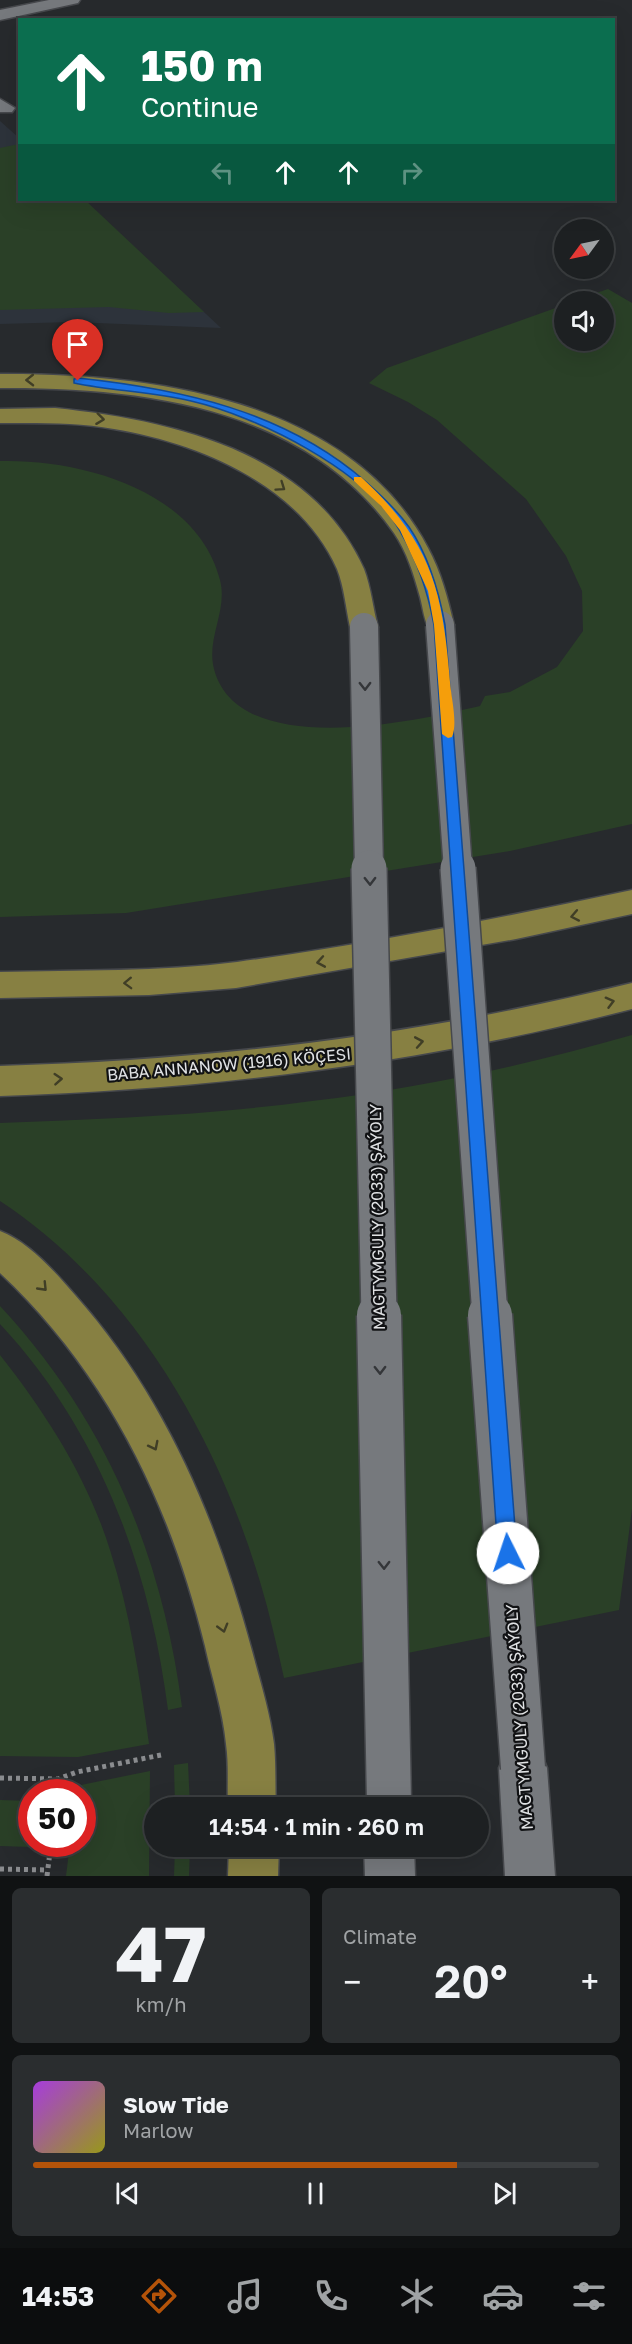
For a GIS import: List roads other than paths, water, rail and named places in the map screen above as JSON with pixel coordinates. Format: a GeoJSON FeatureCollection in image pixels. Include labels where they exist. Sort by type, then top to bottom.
{"type":"FeatureCollection","features":[{"type":"Feature","properties":{"kind":"main road"},"geometry":{"type":"LineString","coordinates":[[0,15],[72,0]]}},
{"type":"Feature","properties":{"kind":"main road","name":"MAGTYMGULY (2033) ŞAÝOLY"},"geometry":{"type":"LineString","coordinates":[[0,381],[94,382],[163,392],[229,409],[305,442],[362,482],[385,503],[405,529],[433,591],[440,625],[530,1876]]}},
{"type":"Feature","properties":{"kind":"main road","name":"MAGTYMGULY (2033) ŞAÝOLY"},"geometry":{"type":"LineString","coordinates":[[0,416],[83,417],[159,429],[224,452],[256,470],[304,504],[339,544],[352,567],[362,598],[389,1797]]}},
{"type":"Feature","properties":{"kind":"main road"},"geometry":{"type":"LineString","coordinates":[[0,985],[149,982],[248,973],[516,927],[632,902]]}},
{"type":"Feature","properties":{"kind":"main road"},"geometry":{"type":"LineString","coordinates":[[0,975],[56,985]]}},
{"type":"Feature","properties":{"kind":"main road","name":"BABA ANNANOW (1916) KÖÇESI"},"geometry":{"type":"LineString","coordinates":[[0,1081],[183,1071],[360,1052],[513,1026],[632,996]]}},
{"type":"Feature","properties":{"kind":"main road"},"geometry":{"type":"LineString","coordinates":[[0,1248],[25,1268],[71,1315],[142,1422],[176,1488],[204,1560],[228,1646],[251,1753],[252,1797]]}},
{"type":"Feature","properties":{"kind":"main road"},"geometry":{"type":"LineString","coordinates":[[253,1876],[254,1857]]}},
{"type":"Feature","properties":{"kind":"main road","name":"MAGTYMGULY (2033) ŞAÝOLY"},"geometry":{"type":"LineString","coordinates":[[390,1857],[390,1876]]}}]}
